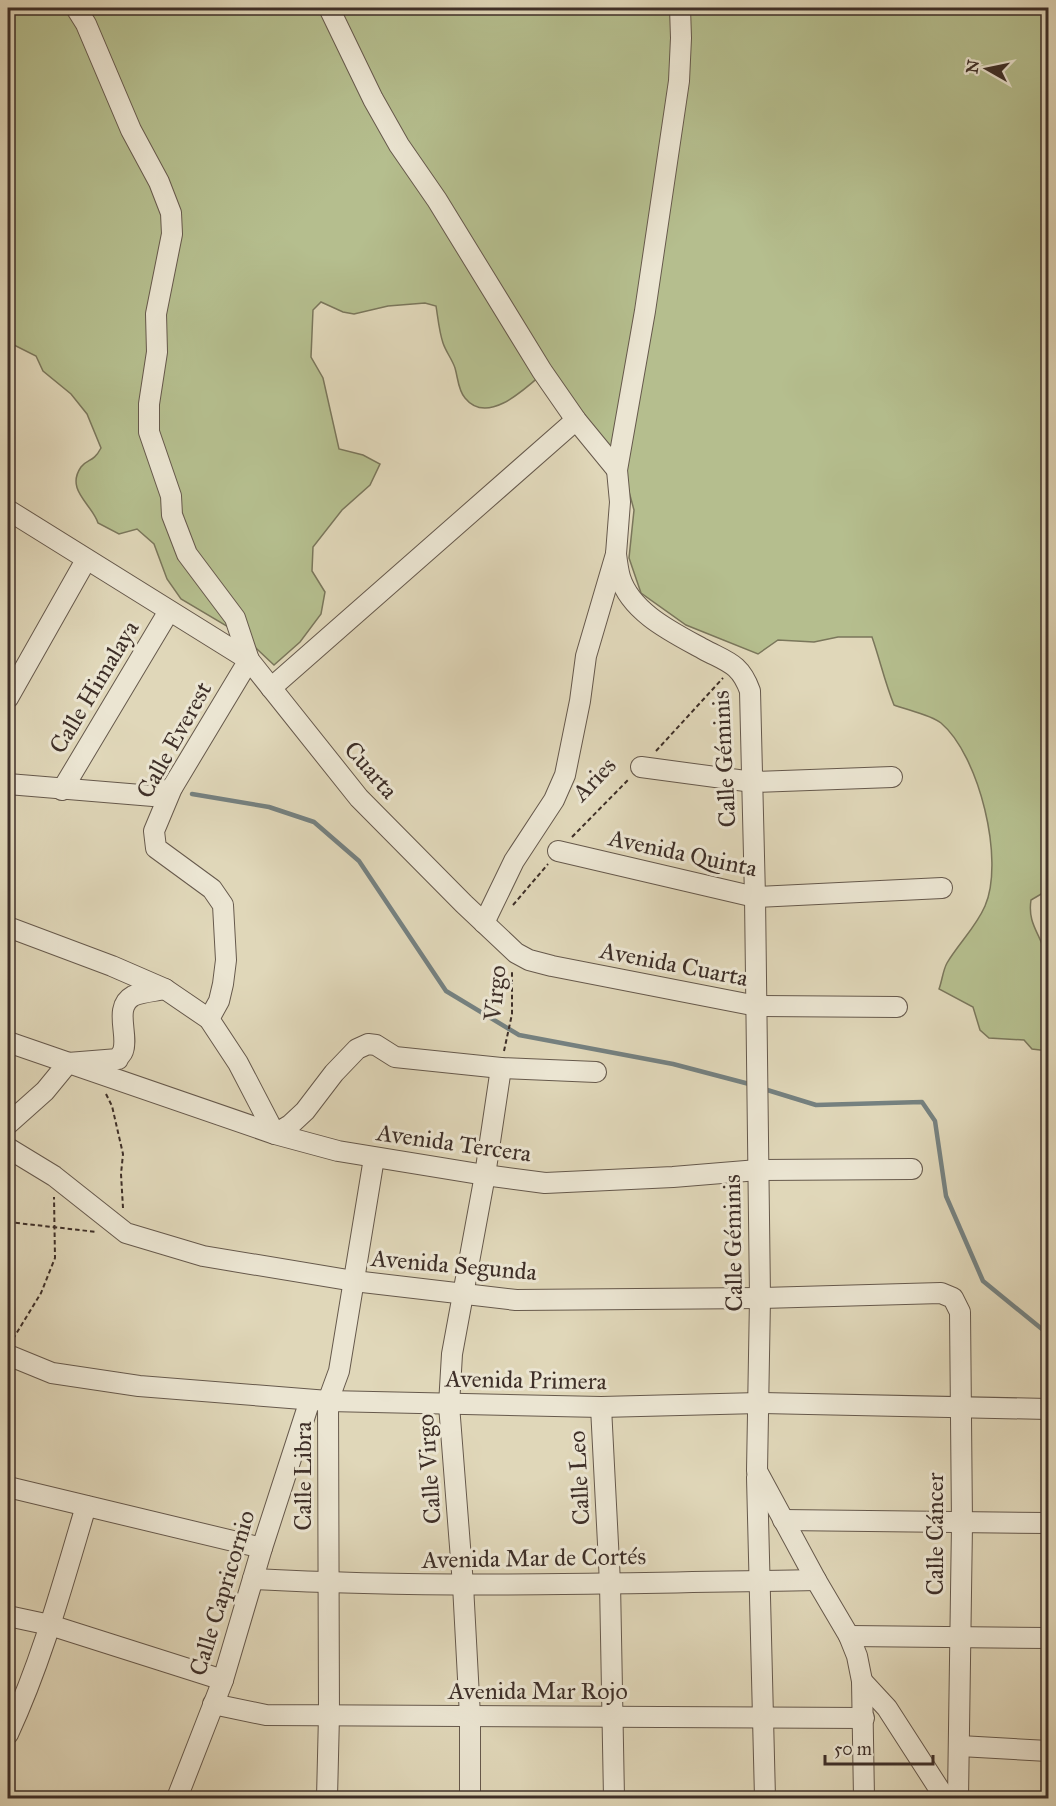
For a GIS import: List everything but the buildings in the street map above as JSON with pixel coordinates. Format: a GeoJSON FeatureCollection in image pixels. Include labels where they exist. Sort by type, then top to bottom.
{"type":"FeatureCollection","features":[{"type":"Feature","properties":{"kind":"street"},"geometry":{"type":"LineString","coordinates":[[76,8],[86,24],[131,130],[159,182],[171,213],[172,234],[156,314],[157,352],[149,404],[149,432],[171,496],[171,515],[187,554],[235,618],[249,660]]}},
{"type":"Feature","properties":{"kind":"street"},"geometry":{"type":"LineString","coordinates":[[329,8],[373,99],[399,145],[437,200],[542,371],[576,420],[617,470]]}},
{"type":"Feature","properties":{"kind":"street"},"geometry":{"type":"LineString","coordinates":[[488,926],[514,861],[554,800],[565,775],[580,701],[586,656],[616,554],[620,502],[617,470],[645,310],[679,81],[680,8]]}},
{"type":"Feature","properties":{"kind":"street"},"geometry":{"type":"LineString","coordinates":[[271,688],[576,420]]}},
{"type":"Feature","properties":{"kind":"street"},"geometry":{"type":"LineString","coordinates":[[8,510],[249,660]]}},
{"type":"Feature","properties":{"kind":"street"},"geometry":{"type":"LineString","coordinates":[[616,554],[620,578],[629,596],[648,615],[672,631],[735,665]]}},
{"type":"Feature","properties":{"kind":"street"},"geometry":{"type":"LineString","coordinates":[[8,698],[86,560]]}},
{"type":"Feature","properties":{"kind":"street","name":"Calle Himalaya"},"geometry":{"type":"LineString","coordinates":[[62,790],[169,611]]}},
{"type":"Feature","properties":{"kind":"street","name":"Cuarta"},"geometry":{"type":"LineString","coordinates":[[249,660],[359,798],[464,904]]}},
{"type":"Feature","properties":{"kind":"street","name":"Calle Everest"},"geometry":{"type":"LineString","coordinates":[[209,1019],[219,1001],[226,960],[223,905],[212,889],[156,848],[154,831],[172,788],[249,660]]}},
{"type":"Feature","properties":{"kind":"street","name":"Calle Géminis"},"geometry":{"type":"LineString","coordinates":[[735,665],[745,678],[750,691],[753,782],[760,1298],[757,1471],[849,1636],[857,1656],[862,1681],[864,1718],[864,1798]]}},
{"type":"Feature","properties":{"kind":"street"},"geometry":{"type":"LineString","coordinates":[[641,767],[753,782],[892,777]]}},
{"type":"Feature","properties":{"kind":"street"},"geometry":{"type":"LineString","coordinates":[[8,784],[153,796],[172,788]]}},
{"type":"Feature","properties":{"kind":"street","name":"Avenida Quinta"},"geometry":{"type":"LineString","coordinates":[[558,851],[755,897],[942,888]]}},
{"type":"Feature","properties":{"kind":"street","name":"Avenida Cuarta"},"geometry":{"type":"LineString","coordinates":[[464,904],[516,953],[529,960],[552,966],[757,1006],[897,1007]]}},
{"type":"Feature","properties":{"kind":"street"},"geometry":{"type":"LineString","coordinates":[[8,927],[112,966],[165,989],[209,1019],[238,1063],[275,1134],[290,1125],[305,1111],[334,1073],[357,1049],[368,1044],[376,1045],[395,1057],[501,1068],[596,1072]]}},
{"type":"Feature","properties":{"kind":"street"},"geometry":{"type":"LineString","coordinates":[[8,1124],[45,1091],[68,1063],[118,1059],[123,1050],[122,1018],[126,1003],[133,996],[165,989]]}},
{"type":"Feature","properties":{"kind":"street","name":"Avenida Tercera"},"geometry":{"type":"LineString","coordinates":[[8,1042],[275,1134],[338,1151],[485,1175],[545,1183],[758,1170],[912,1170]]}},
{"type":"Feature","properties":{"kind":"street","name":"Calle Virgo"},"geometry":{"type":"LineString","coordinates":[[470,1798],[470,1716],[464,1585],[449,1405],[452,1354],[485,1175],[501,1068]]}},
{"type":"Feature","properties":{"kind":"street","name":"Avenida Segunda"},"geometry":{"type":"LineString","coordinates":[[8,1148],[54,1176],[126,1233],[203,1256],[354,1281],[516,1300],[760,1298],[929,1293]]}},
{"type":"Feature","properties":{"kind":"street","name":"Calle Libra"},"geometry":{"type":"LineString","coordinates":[[327,1798],[329,1583],[319,1401],[339,1371],[374,1158]]}},
{"type":"Feature","properties":{"kind":"street","name":"Calle Cáncer"},"geometry":{"type":"LineString","coordinates":[[929,1293],[946,1294],[953,1298],[960,1312],[962,1524],[958,1798]]}},
{"type":"Feature","properties":{"kind":"street","name":"Avenida Primera"},"geometry":{"type":"LineString","coordinates":[[8,1355],[52,1373],[139,1386],[319,1401],[601,1407],[759,1403],[1048,1409]]}},
{"type":"Feature","properties":{"kind":"street","name":"Calle Capricornio"},"geometry":{"type":"LineString","coordinates":[[177,1798],[223,1680],[262,1548],[319,1401]]}},
{"type":"Feature","properties":{"kind":"street","name":"Calle Leo"},"geometry":{"type":"LineString","coordinates":[[601,1407],[610,1583],[614,1798]]}},
{"type":"Feature","properties":{"kind":"street"},"geometry":{"type":"LineString","coordinates":[[757,1471],[765,1798]]}},
{"type":"Feature","properties":{"kind":"street"},"geometry":{"type":"LineString","coordinates":[[8,1486],[262,1548]]}},
{"type":"Feature","properties":{"kind":"street"},"geometry":{"type":"LineString","coordinates":[[8,1734],[26,1694],[50,1625],[87,1506]]}},
{"type":"Feature","properties":{"kind":"street"},"geometry":{"type":"LineString","coordinates":[[783,1520],[962,1524],[1048,1523]]}},
{"type":"Feature","properties":{"kind":"street","name":"Avenida Mar de Cortés"},"geometry":{"type":"LineString","coordinates":[[253,1579],[329,1583],[464,1585],[816,1580]]}},
{"type":"Feature","properties":{"kind":"street"},"geometry":{"type":"LineString","coordinates":[[8,1616],[50,1625],[223,1680]]}},
{"type":"Feature","properties":{"kind":"street"},"geometry":{"type":"LineString","coordinates":[[849,1636],[1048,1638]]}},
{"type":"Feature","properties":{"kind":"street"},"geometry":{"type":"LineString","coordinates":[[862,1681],[887,1708],[945,1798]]}},
{"type":"Feature","properties":{"kind":"street","name":"Avenida Mar Rojo"},"geometry":{"type":"LineString","coordinates":[[213,1704],[266,1716],[864,1718]]}},
{"type":"Feature","properties":{"kind":"street"},"geometry":{"type":"LineString","coordinates":[[960,1746],[1048,1750]]}},
{"type":"Feature","properties":{"kind":"path","name":"Aries"},"geometry":{"type":"LineString","coordinates":[[488,926],[641,767],[735,665]]}},
{"type":"Feature","properties":{"kind":"path","name":"Virgo"},"geometry":{"type":"LineString","coordinates":[[507,1037],[512,1014],[512,971],[516,953]]}},
{"type":"Feature","properties":{"kind":"path"},"geometry":{"type":"LineString","coordinates":[[8,1222],[112,1234],[126,1233],[122,1196],[123,1154],[112,1106],[104,1089]]}},
{"type":"Feature","properties":{"kind":"path"},"geometry":{"type":"LineString","coordinates":[[8,1343],[12,1341],[41,1293],[55,1258],[54,1176]]}},
{"type":"Feature","properties":{"kind":"green space"},"geometry":{"type":"Polygon","coordinates":[[[8,8],[1048,8],[1048,890],[1031,900],[1030,909],[1046,957],[1048,1051],[1032,1049],[1024,1040],[989,1038],[980,1030],[973,1007],[939,989],[947,963],[985,906],[992,862],[985,809],[967,759],[955,738],[937,720],[894,705],[872,637],[838,637],[814,642],[778,640],[758,654],[686,625],[641,593],[629,558],[634,510],[624,473],[605,449],[550,367],[509,400],[486,408],[475,406],[465,398],[458,384],[455,368],[444,346],[436,306],[425,303],[388,306],[354,314],[343,312],[321,302],[313,310],[311,357],[323,378],[339,449],[363,455],[380,464],[370,485],[342,510],[313,547],[312,571],[325,592],[321,614],[300,642],[274,665],[242,635],[181,599],[167,579],[154,544],[137,529],[119,534],[98,523],[81,497],[76,483],[81,467],[101,448],[87,414],[71,394],[43,371],[36,356],[8,342],[8,8]]]}},
{"type":"Feature","properties":{"kind":"waterway"},"geometry":{"type":"LineString","coordinates":[[192,794],[269,807],[314,822],[359,861],[446,991],[519,1035],[673,1064],[753,1085]]}},
{"type":"Feature","properties":{"kind":"waterway"},"geometry":{"type":"LineString","coordinates":[[764,1089],[816,1105],[922,1102],[935,1121],[946,1196],[983,1281],[1048,1334]]}}]}
